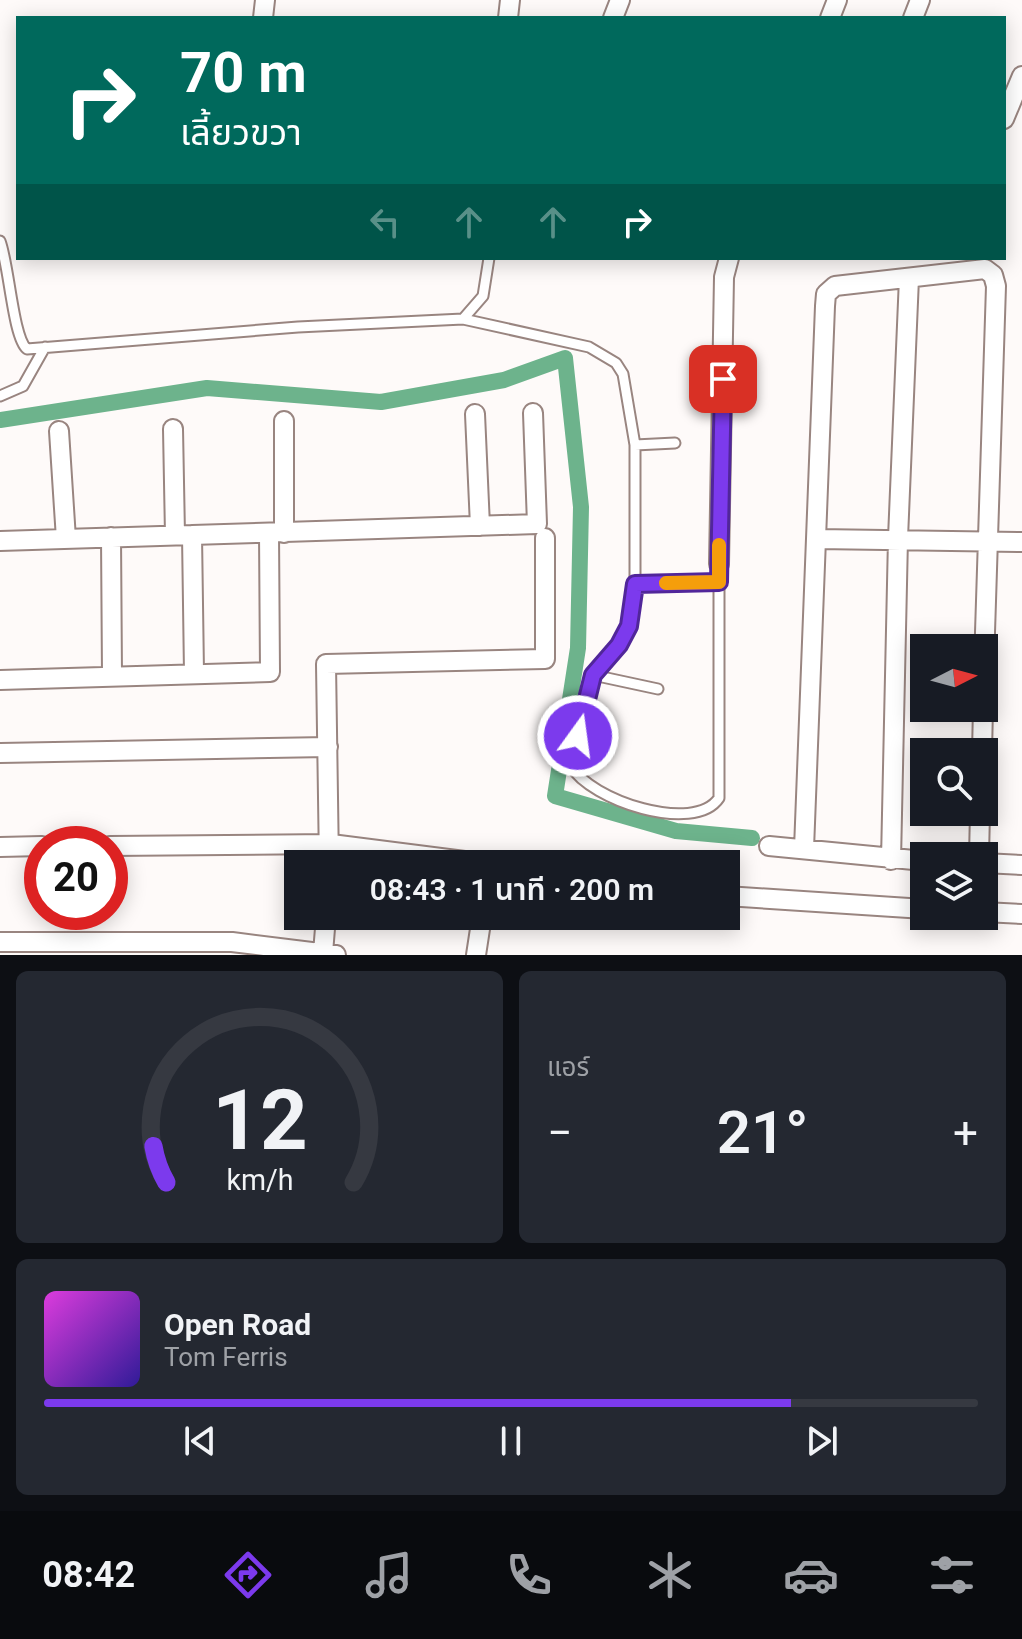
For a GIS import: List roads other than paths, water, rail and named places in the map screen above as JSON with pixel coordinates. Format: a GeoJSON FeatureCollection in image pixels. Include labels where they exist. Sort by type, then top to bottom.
{"type":"FeatureCollection","features":[{"type":"Feature","properties":{"kind":"street"},"geometry":{"type":"LineString","coordinates":[[1006,114],[1021,80]]}},
{"type":"Feature","properties":{"kind":"street"},"geometry":{"type":"LineString","coordinates":[[719,573],[724,277],[728,260]]}},
{"type":"Feature","properties":{"kind":"street"},"geometry":{"type":"LineString","coordinates":[[804,849],[826,294],[835,286],[985,269],[993,275],[996,286],[985,634]]}},
{"type":"Feature","properties":{"kind":"street"},"geometry":{"type":"LineString","coordinates":[[891,860],[898,538],[909,278]]}},
{"type":"Feature","properties":{"kind":"street"},"geometry":{"type":"LineString","coordinates":[[0,541],[537,524],[533,413]]}},
{"type":"Feature","properties":{"kind":"street"},"geometry":{"type":"LineString","coordinates":[[475,414],[480,526]]}},
{"type":"Feature","properties":{"kind":"street"},"geometry":{"type":"LineString","coordinates":[[0,680],[270,672],[284,421]]}},
{"type":"Feature","properties":{"kind":"street"},"geometry":{"type":"LineString","coordinates":[[173,429],[194,673]]}},
{"type":"Feature","properties":{"kind":"street"},"geometry":{"type":"LineString","coordinates":[[59,431],[66,539]]}},
{"type":"Feature","properties":{"kind":"street"},"geometry":{"type":"LineString","coordinates":[[111,537],[112,675]]}},
{"type":"Feature","properties":{"kind":"street"},"geometry":{"type":"LineString","coordinates":[[330,850],[326,664],[545,659],[545,538]]}},
{"type":"Feature","properties":{"kind":"street"},"geometry":{"type":"LineString","coordinates":[[818,539],[987,539],[1022,542]]}},
{"type":"Feature","properties":{"kind":"street"},"geometry":{"type":"LineString","coordinates":[[0,753],[328,747]]}},
{"type":"Feature","properties":{"kind":"street"},"geometry":{"type":"LineString","coordinates":[[128,846],[331,844],[378,850]]}},
{"type":"Feature","properties":{"kind":"street"},"geometry":{"type":"LineString","coordinates":[[0,847],[24,846]]}},
{"type":"Feature","properties":{"kind":"street"},"geometry":{"type":"LineString","coordinates":[[769,846],[910,861]]}},
{"type":"Feature","properties":{"kind":"street"},"geometry":{"type":"LineString","coordinates":[[998,864],[1022,865]]}},
{"type":"Feature","properties":{"kind":"street"},"geometry":{"type":"LineString","coordinates":[[740,897],[910,908]]}},
{"type":"Feature","properties":{"kind":"street"},"geometry":{"type":"LineString","coordinates":[[998,913],[1022,914]]}},
{"type":"Feature","properties":{"kind":"street"},"geometry":{"type":"LineString","coordinates":[[0,942],[232,942],[330,954],[327,930]]}},
{"type":"Feature","properties":{"kind":"street"},"geometry":{"type":"LineString","coordinates":[[476,955],[480,930]]}},
{"type":"Feature","properties":{"kind":"lane"},"geometry":{"type":"LineString","coordinates":[[0,241],[9,266],[18,338],[27,349],[298,327],[463,319],[530,337],[576,343],[616,363],[623,374],[635,445],[635,584],[629,626],[619,645],[593,675],[571,766],[577,776],[611,799],[660,811],[701,814],[712,807],[720,787],[719,573],[635,584]]}},
{"type":"Feature","properties":{"kind":"lane"},"geometry":{"type":"LineString","coordinates":[[463,319],[483,296],[489,260]]}},
{"type":"Feature","properties":{"kind":"lane"},"geometry":{"type":"LineString","coordinates":[[0,396],[23,386],[45,347]]}},
{"type":"Feature","properties":{"kind":"lane"},"geometry":{"type":"LineString","coordinates":[[635,445],[675,443]]}},
{"type":"Feature","properties":{"kind":"lane"},"geometry":{"type":"LineString","coordinates":[[593,675],[658,689]]}},
{"type":"Feature","properties":{"kind":"waterway"},"geometry":{"type":"LineString","coordinates":[[0,420],[207,388],[381,402],[504,380],[565,358],[581,507],[578,648],[555,796],[676,831],[752,838]]}}]}
